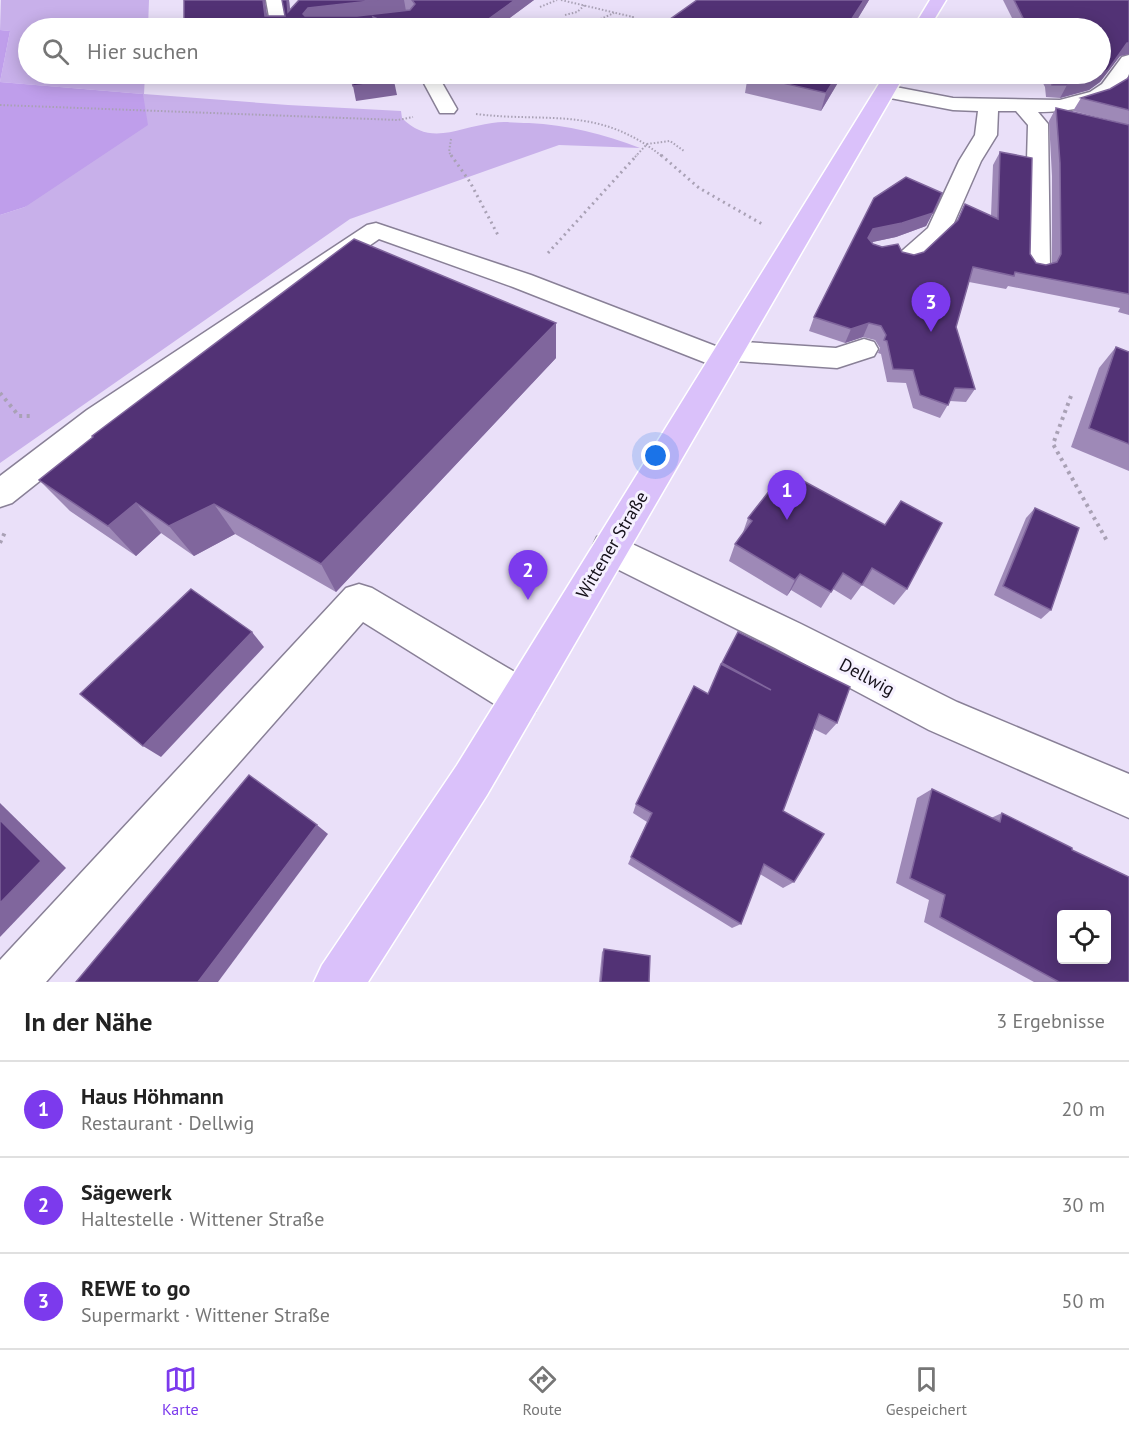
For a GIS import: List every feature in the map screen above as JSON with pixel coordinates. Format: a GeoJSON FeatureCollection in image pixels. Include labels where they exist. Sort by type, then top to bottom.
{"type":"FeatureCollection","features":[{"type":"Feature","properties":{"kind":"main road"},"geometry":{"type":"LineString","coordinates":[[927,18],[938,0]]}},
{"type":"Feature","properties":{"kind":"main road","name":"Wittener Straße"},"geometry":{"type":"LineString","coordinates":[[339,982],[472,780],[889,84]]}},
{"type":"Feature","properties":{"kind":"street"},"geometry":{"type":"LineString","coordinates":[[274,0],[277,18]]}},
{"type":"Feature","properties":{"kind":"street"},"geometry":{"type":"LineString","coordinates":[[904,84],[953,104],[1032,107],[1070,104],[1097,96],[1109,88],[1129,61]]}},
{"type":"Feature","properties":{"kind":"street"},"geometry":{"type":"LineString","coordinates":[[433,84],[447,109]]}},
{"type":"Feature","properties":{"kind":"street"},"geometry":{"type":"LineString","coordinates":[[896,253],[903,245],[938,232],[970,161],[987,135],[989,104]]}},
{"type":"Feature","properties":{"kind":"street"},"geometry":{"type":"LineString","coordinates":[[1032,107],[1080,122]]}},
{"type":"Feature","properties":{"kind":"street"},"geometry":{"type":"LineString","coordinates":[[1032,107],[1038,124],[1037,268]]}},
{"type":"Feature","properties":{"kind":"street"},"geometry":{"type":"LineString","coordinates":[[0,494],[98,418],[376,230],[727,356],[835,348],[864,349]]}},
{"type":"Feature","properties":{"kind":"street","name":"Dellwig"},"geometry":{"type":"LineString","coordinates":[[609,548],[788,636],[943,716],[1129,796]]}},
{"type":"Feature","properties":{"kind":"street"},"geometry":{"type":"LineString","coordinates":[[13,982],[359,600],[521,698]]}},
{"type":"Feature","properties":{"kind":"path"},"geometry":{"type":"LineString","coordinates":[[540,7],[557,0]]}},
{"type":"Feature","properties":{"kind":"path"},"geometry":{"type":"LineString","coordinates":[[561,0],[632,18]]}},
{"type":"Feature","properties":{"kind":"path"},"geometry":{"type":"LineString","coordinates":[[565,15],[577,12],[585,5]]}},
{"type":"Feature","properties":{"kind":"path"},"geometry":{"type":"LineString","coordinates":[[606,18],[614,13]]}},
{"type":"Feature","properties":{"kind":"path"},"geometry":{"type":"LineString","coordinates":[[0,105],[398,120],[447,109],[495,117],[529,115],[587,121],[647,144],[690,182],[794,242]]}},
{"type":"Feature","properties":{"kind":"path"},"geometry":{"type":"LineString","coordinates":[[447,109],[453,130],[449,152],[470,182],[522,281],[647,144],[670,141],[684,151]]}},
{"type":"Feature","properties":{"kind":"path"},"geometry":{"type":"LineString","coordinates":[[1071,396],[1053,444],[1107,541]]}},
{"type":"Feature","properties":{"kind":"shaded area"},"geometry":{"type":"Polygon","coordinates":[[[1,0],[149,0],[148,18],[18,18],[18,84],[0,82],[10,31],[0,30],[1,0]]]}},
{"type":"Feature","properties":{"kind":"shaded area"},"geometry":{"type":"Polygon","coordinates":[[[0,30],[10,31],[0,82],[0,30]]]}},
{"type":"Feature","properties":{"kind":"shaded area"},"geometry":{"type":"Polygon","coordinates":[[[0,82],[143,94],[148,125],[25,207],[0,215],[0,82]]]}},
{"type":"Feature","properties":{"kind":"shaded area"},"geometry":{"type":"Polygon","coordinates":[[[24,84],[144,84],[144,94],[401,111],[402,118],[413,127],[423,132],[434,133],[445,133],[497,122],[543,124],[585,131],[640,148],[559,145],[350,219],[0,463],[0,215],[25,207],[143,94],[24,84]]]}},
{"type":"Feature","properties":{"kind":"building"},"geometry":{"type":"Polygon","coordinates":[[[184,0],[263,0],[265,16],[285,16],[282,0],[287,0],[288,12],[299,0],[379,0],[308,8],[303,14],[305,16],[357,16],[410,10],[415,4],[412,0],[515,0],[490,18],[184,18],[184,0]]]}},
{"type":"Feature","properties":{"kind":"building"},"geometry":{"type":"Polygon","coordinates":[[[697,0],[864,0],[852,18],[672,18],[697,0]]]}},
{"type":"Feature","properties":{"kind":"building"},"geometry":{"type":"Polygon","coordinates":[[[1014,0],[1129,0],[1129,43],[1111,66],[1111,18],[1023,18],[1014,0]]]}},
{"type":"Feature","properties":{"kind":"building"},"geometry":{"type":"Polygon","coordinates":[[[1129,77],[1129,110],[1081,98],[1110,89],[1129,77]]]}},
{"type":"Feature","properties":{"kind":"building"},"geometry":{"type":"Polygon","coordinates":[[[787,84],[832,84],[826,93],[787,84]]]}},
{"type":"Feature","properties":{"kind":"building"},"geometry":{"type":"Polygon","coordinates":[[[1056,108],[1129,125],[1129,294],[1015,272],[1014,276],[973,267],[956,327],[975,389],[955,388],[948,405],[920,395],[913,370],[893,369],[887,341],[884,340],[886,335],[881,326],[869,323],[851,329],[814,317],[874,198],[906,177],[942,193],[933,213],[873,229],[868,238],[873,244],[882,247],[898,244],[902,252],[914,255],[924,252],[958,220],[965,204],[998,219],[1000,152],[1032,158],[1030,254],[1036,263],[1046,265],[1057,262],[1061,254],[1060,163],[1056,108]]]}},
{"type":"Feature","properties":{"kind":"building"},"geometry":{"type":"Polygon","coordinates":[[[354,239],[556,323],[321,564],[214,504],[169,526],[136,503],[108,526],[39,480],[92,436],[354,239]]]}},
{"type":"Feature","properties":{"kind":"building"},"geometry":{"type":"Polygon","coordinates":[[[1116,347],[1129,352],[1129,444],[1089,428],[1116,347]]]}},
{"type":"Feature","properties":{"kind":"building"},"geometry":{"type":"Polygon","coordinates":[[[785,471],[885,525],[901,501],[942,523],[907,589],[872,568],[862,585],[843,573],[831,592],[800,574],[795,580],[735,544],[752,521],[748,518],[785,471]]]}},
{"type":"Feature","properties":{"kind":"building"},"geometry":{"type":"Polygon","coordinates":[[[1035,508],[1079,528],[1051,610],[1003,586],[1035,508]]]}},
{"type":"Feature","properties":{"kind":"building"},"geometry":{"type":"Polygon","coordinates":[[[191,589],[252,632],[143,746],[80,694],[191,589]]]}},
{"type":"Feature","properties":{"kind":"building"},"geometry":{"type":"Polygon","coordinates":[[[738,632],[850,687],[837,723],[819,714],[783,811],[824,834],[794,882],[764,864],[741,924],[631,857],[652,813],[636,804],[694,686],[708,694],[721,664],[771,690],[722,663],[738,632]]]}},
{"type":"Feature","properties":{"kind":"building"},"geometry":{"type":"Polygon","coordinates":[[[249,775],[317,825],[198,982],[76,982],[249,775]]]}},
{"type":"Feature","properties":{"kind":"building"},"geometry":{"type":"Polygon","coordinates":[[[932,789],[1000,822],[1002,813],[1129,877],[1129,982],[1059,982],[940,917],[945,895],[910,878],[932,789]]]}},
{"type":"Feature","properties":{"kind":"building"},"geometry":{"type":"Polygon","coordinates":[[[0,820],[41,861],[0,903],[0,820]]]}},
{"type":"Feature","properties":{"kind":"building"},"geometry":{"type":"Polygon","coordinates":[[[604,949],[650,956],[649,982],[601,982],[604,949]]]}},
{"type":"Feature","properties":{"kind":"place","name":"REWE to go"},"geometry":{"type":"Point","coordinates":[931,332]}},
{"type":"Feature","properties":{"kind":"place","name":"Haus Höhmann"},"geometry":{"type":"Point","coordinates":[787,520]}},
{"type":"Feature","properties":{"kind":"place","name":"Sägewerk"},"geometry":{"type":"Point","coordinates":[528,600]}}]}
